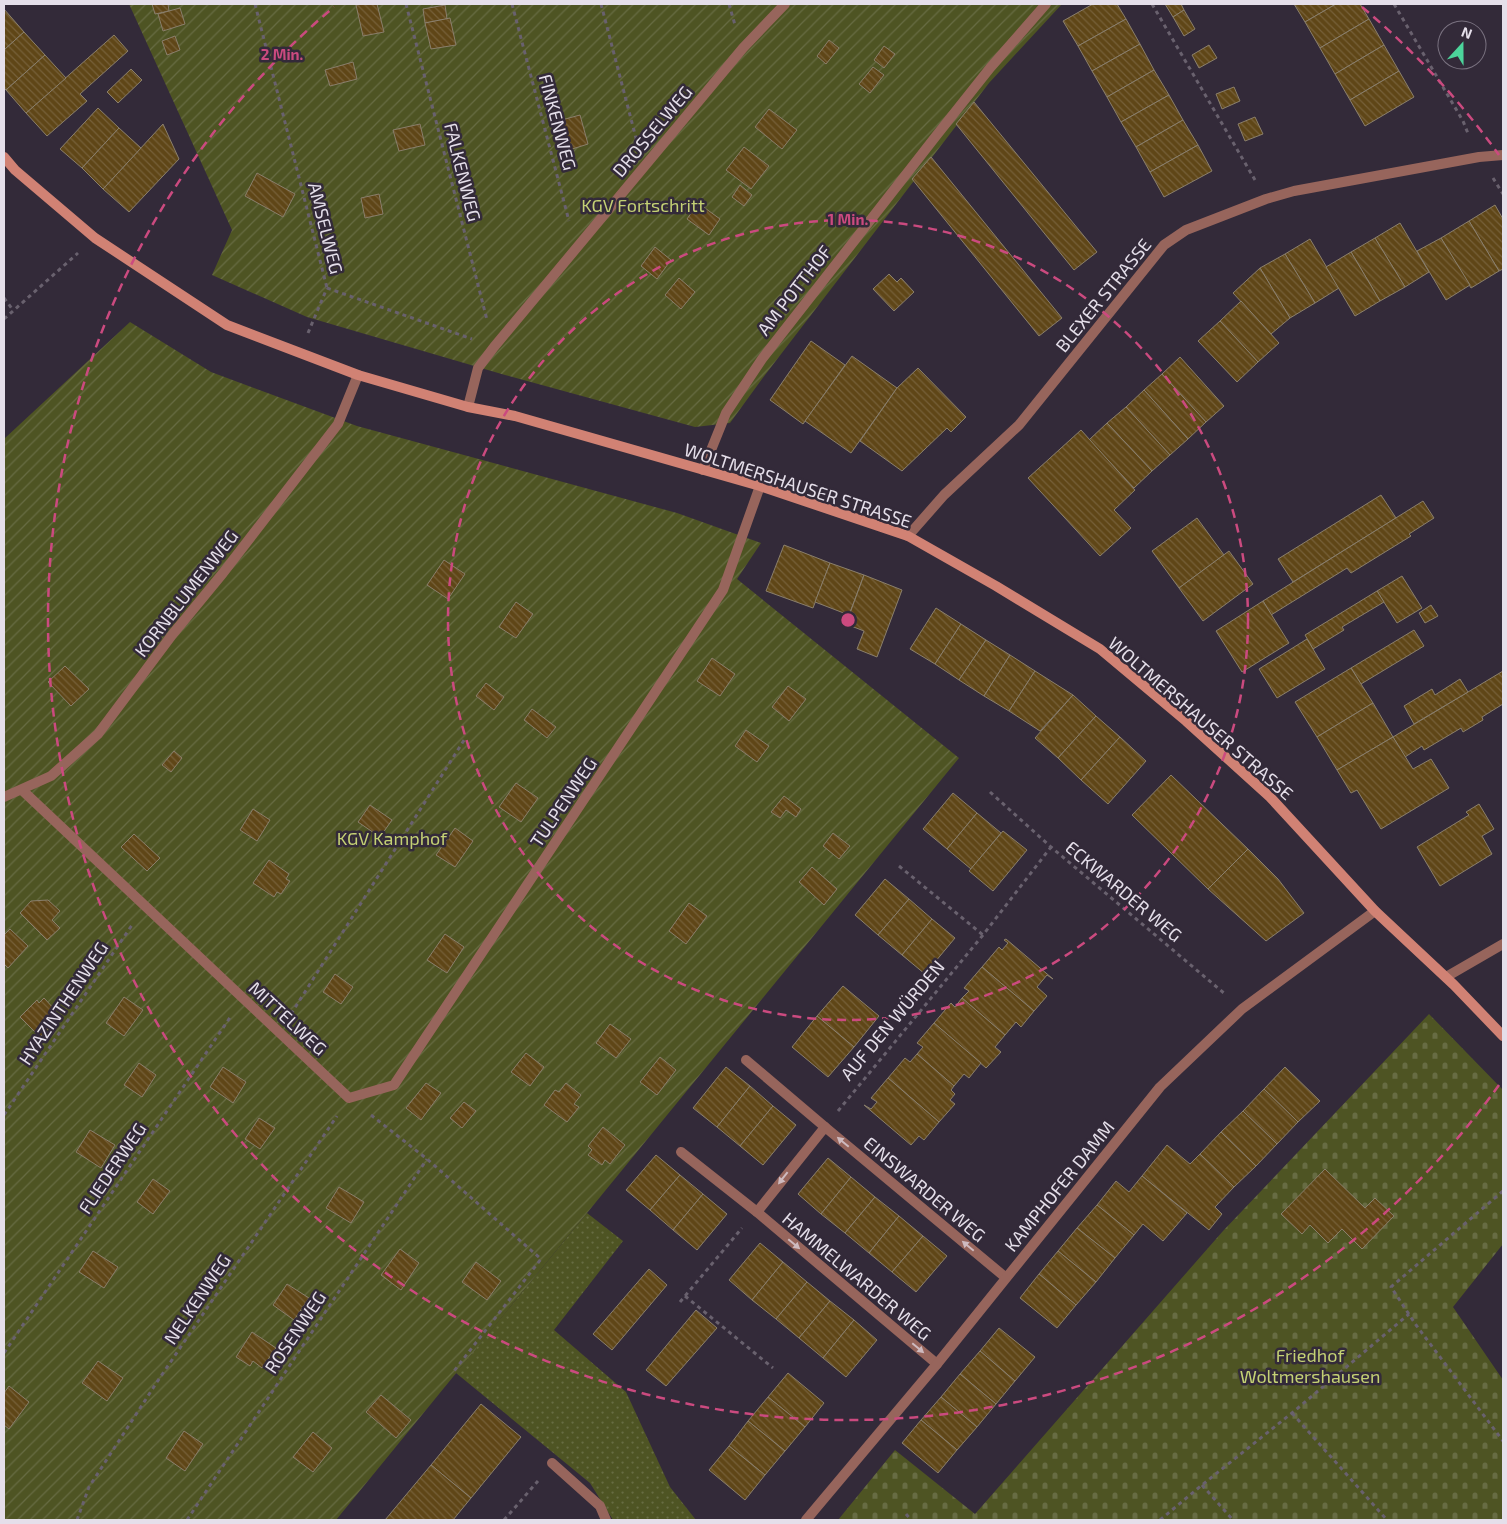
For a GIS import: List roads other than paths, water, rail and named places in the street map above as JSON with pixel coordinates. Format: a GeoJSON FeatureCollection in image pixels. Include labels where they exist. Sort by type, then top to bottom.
{"type":"FeatureCollection","features":[{"type":"Feature","properties":{"kind":"street","name":"DROSSELWEG"},"geometry":{"type":"LineString","coordinates":[[468,407],[478,368],[494,347],[743,48],[785,4]]}},
{"type":"Feature","properties":{"kind":"street","name":"AM POTTHOF"},"geometry":{"type":"LineString","coordinates":[[703,470],[726,413],[762,359],[990,68],[1046,4]]}},
{"type":"Feature","properties":{"kind":"street","name":"BLEXER STRASSE"},"geometry":{"type":"LineString","coordinates":[[908,536],[944,495],[1019,425],[1164,245],[1186,230],[1266,199],[1294,191],[1479,157],[1503,155]]}},
{"type":"Feature","properties":{"kind":"street","name":"WOLTMERSHAUSER STRASSE"},"geometry":{"type":"LineString","coordinates":[[4,157],[14,170],[95,238],[228,325],[358,375],[468,407],[516,416],[760,486],[908,536],[996,586],[1100,649],[1186,721],[1270,797],[1375,911],[1446,977],[1503,1036]]}},
{"type":"Feature","properties":{"kind":"street","name":"KORNBLUMENWEG"},"geometry":{"type":"LineString","coordinates":[[4,797],[51,776],[98,734],[172,634],[223,573],[338,424],[358,375]]}},
{"type":"Feature","properties":{"kind":"street","name":"TULPENWEG"},"geometry":{"type":"LineString","coordinates":[[349,1098],[394,1085],[723,590],[760,486]]}},
{"type":"Feature","properties":{"kind":"street","name":"MITTELWEG"},"geometry":{"type":"LineString","coordinates":[[22,790],[349,1098]]}},
{"type":"Feature","properties":{"kind":"street","name":"KAMPHOFER DAMM"},"geometry":{"type":"LineString","coordinates":[[806,1520],[937,1364],[1160,1087],[1242,1009],[1375,911]]}},
{"type":"Feature","properties":{"kind":"street"},"geometry":{"type":"LineString","coordinates":[[1446,977],[1503,944]]}},
{"type":"Feature","properties":{"kind":"street","name":"EINSWARDER WEG"},"geometry":{"type":"LineString","coordinates":[[746,1060],[1006,1277]]}},
{"type":"Feature","properties":{"kind":"street"},"geometry":{"type":"LineString","coordinates":[[756,1212],[825,1126]]}},
{"type":"Feature","properties":{"kind":"street","name":"HAMMELWARDER WEG"},"geometry":{"type":"LineString","coordinates":[[681,1152],[756,1212],[937,1364]]}},
{"type":"Feature","properties":{"kind":"street"},"geometry":{"type":"LineString","coordinates":[[552,1464],[600,1506],[606,1520]]}},
{"type":"Feature","properties":{"kind":"park label","name":"KGV Fortschritt"},"geometry":{"type":"Point","coordinates":[643,205]}},
{"type":"Feature","properties":{"kind":"park label","name":"KGV Kamphof"},"geometry":{"type":"Point","coordinates":[392,838]}},
{"type":"Feature","properties":{"kind":"park label","name":"Friedhof Woltmershausen"},"geometry":{"type":"Point","coordinates":[1310,1365]}}]}
